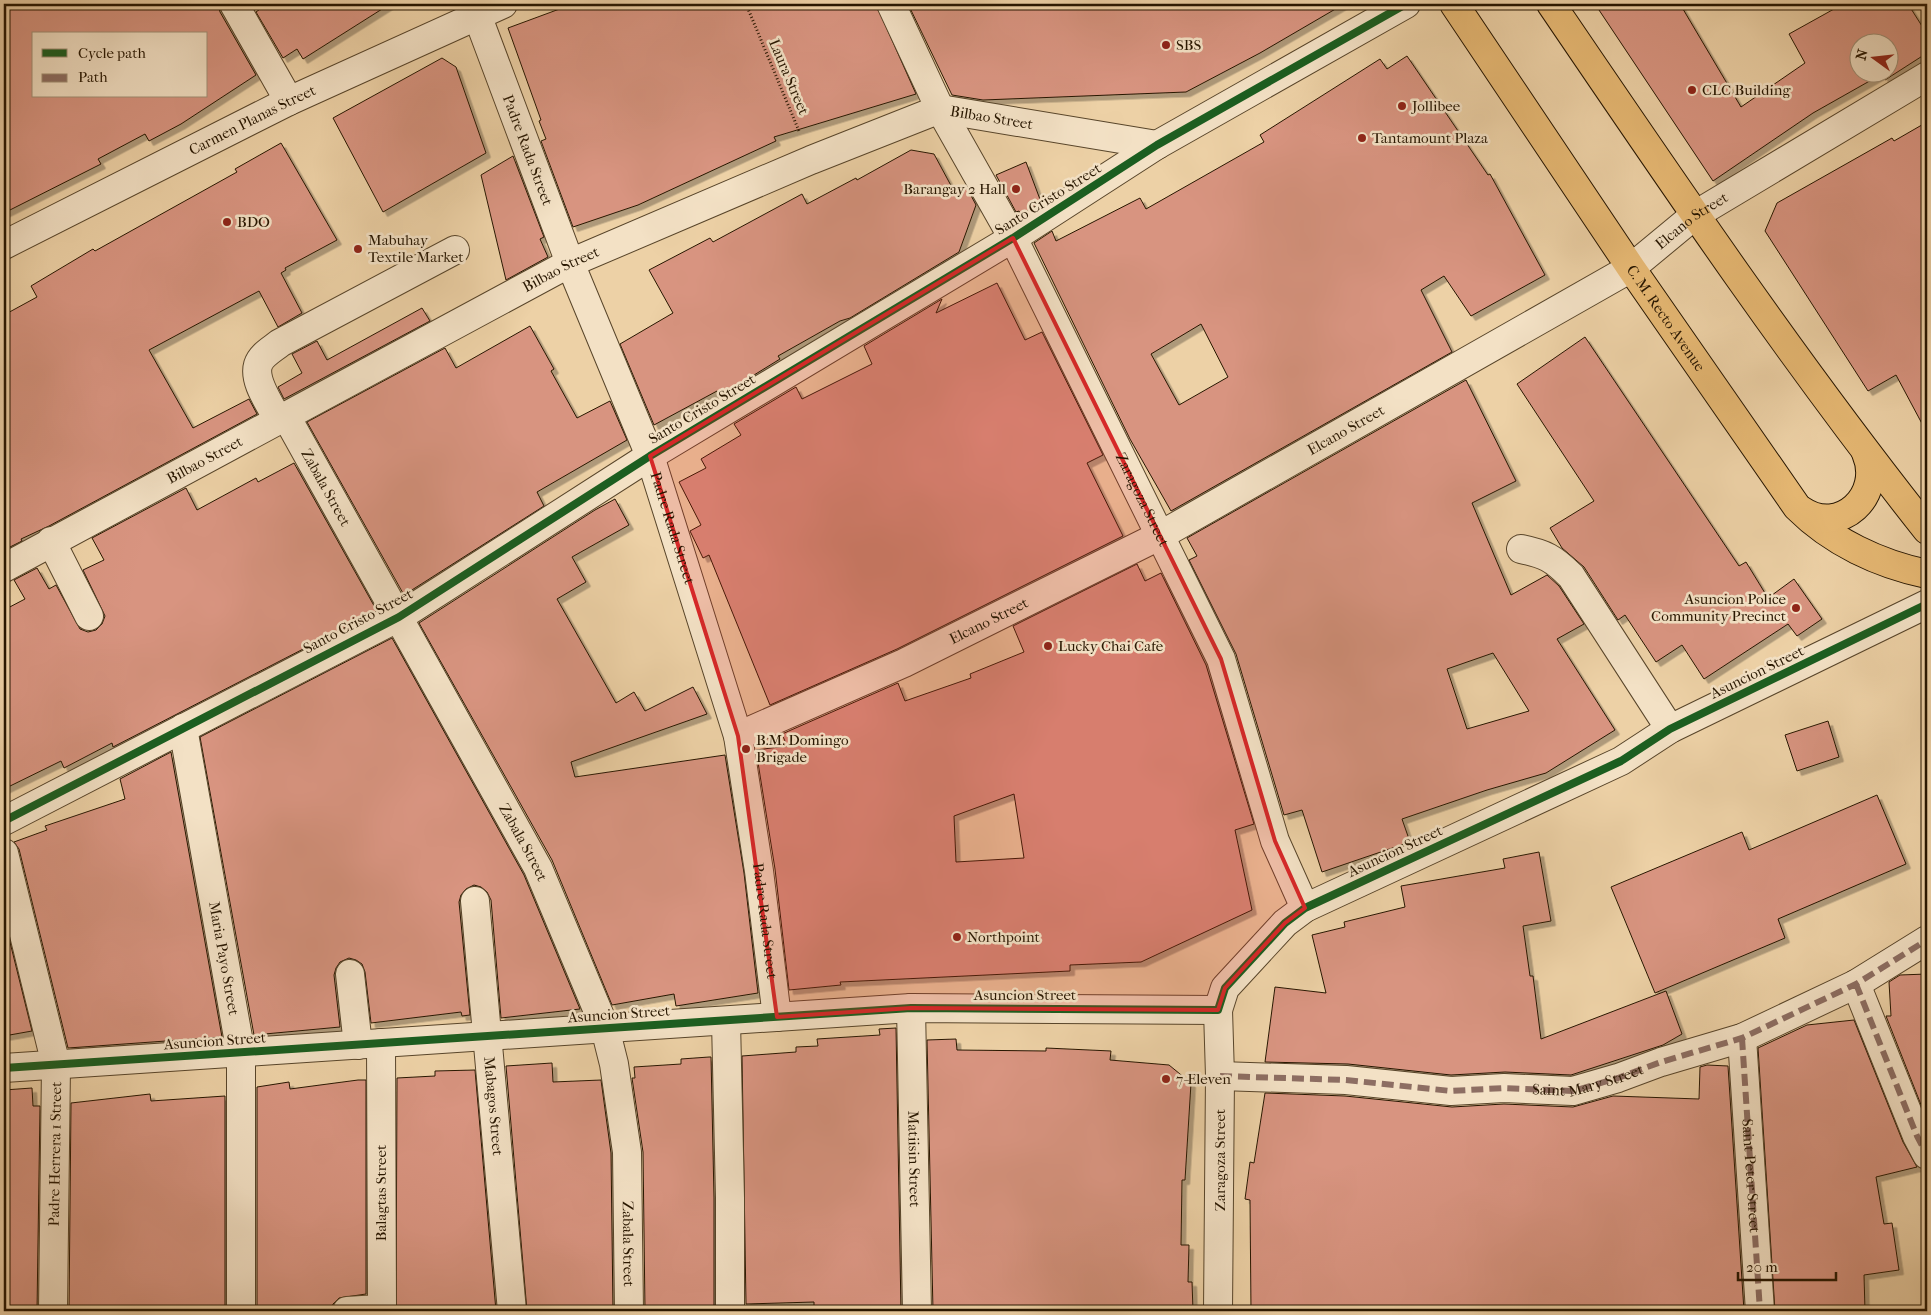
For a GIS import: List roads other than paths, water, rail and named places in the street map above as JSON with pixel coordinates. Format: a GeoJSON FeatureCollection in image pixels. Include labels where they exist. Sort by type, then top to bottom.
{"type":"FeatureCollection","features":[{"type":"Feature","properties":{"kind":"main road","name":"C. M. Recto Avenue"},"geometry":{"type":"LineString","coordinates":[[1454,4],[1631,268],[1797,507],[1816,526],[1851,547],[1927,574]]}},
{"type":"Feature","properties":{"kind":"main road"},"geometry":{"type":"LineString","coordinates":[[1551,4],[1695,215],[1866,453],[1927,530]]}},
{"type":"Feature","properties":{"kind":"main road"},"geometry":{"type":"LineString","coordinates":[[1797,507],[1811,515],[1827,518],[1850,511],[1862,500],[1870,485],[1871,469],[1866,453]]}},
{"type":"Feature","properties":{"kind":"street"},"geometry":{"type":"LineString","coordinates":[[234,4],[289,101]]}},
{"type":"Feature","properties":{"kind":"street","name":"Carmen Planas Street"},"geometry":{"type":"LineString","coordinates":[[4,246],[289,101],[475,10],[503,4]]}},
{"type":"Feature","properties":{"kind":"street","name":"Zaragoza Street"},"geometry":{"type":"LineString","coordinates":[[891,4],[940,109],[1012,238],[1221,659],[1275,841],[1305,908]]}},
{"type":"Feature","properties":{"kind":"street","name":"Santo Cristo Street"},"geometry":{"type":"LineString","coordinates":[[4,820],[399,617],[650,456],[1012,238],[1157,145],[1406,4]]}},
{"type":"Feature","properties":{"kind":"street","name":"Padre Rada Street"},"geometry":{"type":"LineString","coordinates":[[475,10],[570,263],[650,456],[738,736],[759,871],[776,1017]]}},
{"type":"Feature","properties":{"kind":"street","name":"Elcano Street"},"geometry":{"type":"LineString","coordinates":[[738,736],[904,663],[1161,535],[1631,268],[1695,215],[1927,76]]}},
{"type":"Feature","properties":{"kind":"street","name":"Bilbao Street"},"geometry":{"type":"LineString","coordinates":[[4,568],[570,263],[811,160],[940,109],[1157,145]]}},
{"type":"Feature","properties":{"kind":"street","name":"Zabala Street"},"geometry":{"type":"LineString","coordinates":[[455,250],[298,334],[264,355],[258,365],[258,377],[399,617],[538,868],[605,1028],[614,1064],[627,1152],[628,1311]]}},
{"type":"Feature","properties":{"kind":"street"},"geometry":{"type":"LineString","coordinates":[[51,541],[88,616]]}},
{"type":"Feature","properties":{"kind":"street"},"geometry":{"type":"LineString","coordinates":[[1521,549],[1546,554],[1571,576],[1670,729]]}},
{"type":"Feature","properties":{"kind":"street","name":"Asuncion Street"},"geometry":{"type":"LineString","coordinates":[[4,1068],[241,1054],[911,1008],[1218,1010],[1225,988],[1285,923],[1305,908],[1621,761],[1670,729],[1927,604]]}},
{"type":"Feature","properties":{"kind":"street","name":"Maria Payo Street"},"geometry":{"type":"LineString","coordinates":[[183,728],[241,1054],[241,1311]]}},
{"type":"Feature","properties":{"kind":"street","name":"Padre Herrera 1 Street"},"geometry":{"type":"LineString","coordinates":[[4,854],[56,1065],[53,1311]]}},
{"type":"Feature","properties":{"kind":"street","name":"Mabagos Street"},"geometry":{"type":"LineString","coordinates":[[475,901],[512,1311]]}},
{"type":"Feature","properties":{"kind":"street","name":"Saint Mary Street"},"geometry":{"type":"LineString","coordinates":[[1220,1076],[1346,1080],[1451,1090],[1504,1088],[1573,1091],[1742,1038],[1856,984],[1927,940]]}},
{"type":"Feature","properties":{"kind":"street","name":"Balagtas Street"},"geometry":{"type":"LineString","coordinates":[[346,1311],[378,1309],[382,1306],[369,1044],[350,974]]}},
{"type":"Feature","properties":{"kind":"street"},"geometry":{"type":"LineString","coordinates":[[1856,984],[1917,1136],[1927,1155]]}},
{"type":"Feature","properties":{"kind":"street","name":"Matiisin Street"},"geometry":{"type":"LineString","coordinates":[[911,1008],[917,1311]]}},
{"type":"Feature","properties":{"kind":"street","name":"Zaragoza Street"},"geometry":{"type":"LineString","coordinates":[[1218,1010],[1220,1076],[1218,1311]]}},
{"type":"Feature","properties":{"kind":"street"},"geometry":{"type":"LineString","coordinates":[[726,1021],[730,1198],[730,1311]]}},
{"type":"Feature","properties":{"kind":"street","name":"Saint Peter Street"},"geometry":{"type":"LineString","coordinates":[[1742,1038],[1760,1311]]}},
{"type":"Feature","properties":{"kind":"place","name":"SBS"},"geometry":{"type":"Point","coordinates":[1166,45]}},
{"type":"Feature","properties":{"kind":"place","name":"CLC Building"},"geometry":{"type":"Point","coordinates":[1692,90]}},
{"type":"Feature","properties":{"kind":"place","name":"Jollibee"},"geometry":{"type":"Point","coordinates":[1402,106]}},
{"type":"Feature","properties":{"kind":"place","name":"Tantamount Plaza"},"geometry":{"type":"Point","coordinates":[1362,138]}},
{"type":"Feature","properties":{"kind":"place","name":"Barangay 2 Hall"},"geometry":{"type":"Point","coordinates":[1016,189]}},
{"type":"Feature","properties":{"kind":"place","name":"BDO"},"geometry":{"type":"Point","coordinates":[227,222]}},
{"type":"Feature","properties":{"kind":"place","name":"Mabuhay Textile Market"},"geometry":{"type":"Point","coordinates":[358,249]}},
{"type":"Feature","properties":{"kind":"place","name":"Asuncion Police Community Precinct"},"geometry":{"type":"Point","coordinates":[1796,608]}},
{"type":"Feature","properties":{"kind":"place","name":"Lucky Chai Cafe"},"geometry":{"type":"Point","coordinates":[1048,646]}},
{"type":"Feature","properties":{"kind":"place","name":"B.M. Domingo Brigade"},"geometry":{"type":"Point","coordinates":[746,749]}},
{"type":"Feature","properties":{"kind":"place","name":"Northpoint"},"geometry":{"type":"Point","coordinates":[957,937]}},
{"type":"Feature","properties":{"kind":"place","name":"7-Eleven"},"geometry":{"type":"Point","coordinates":[1166,1079]}}]}
